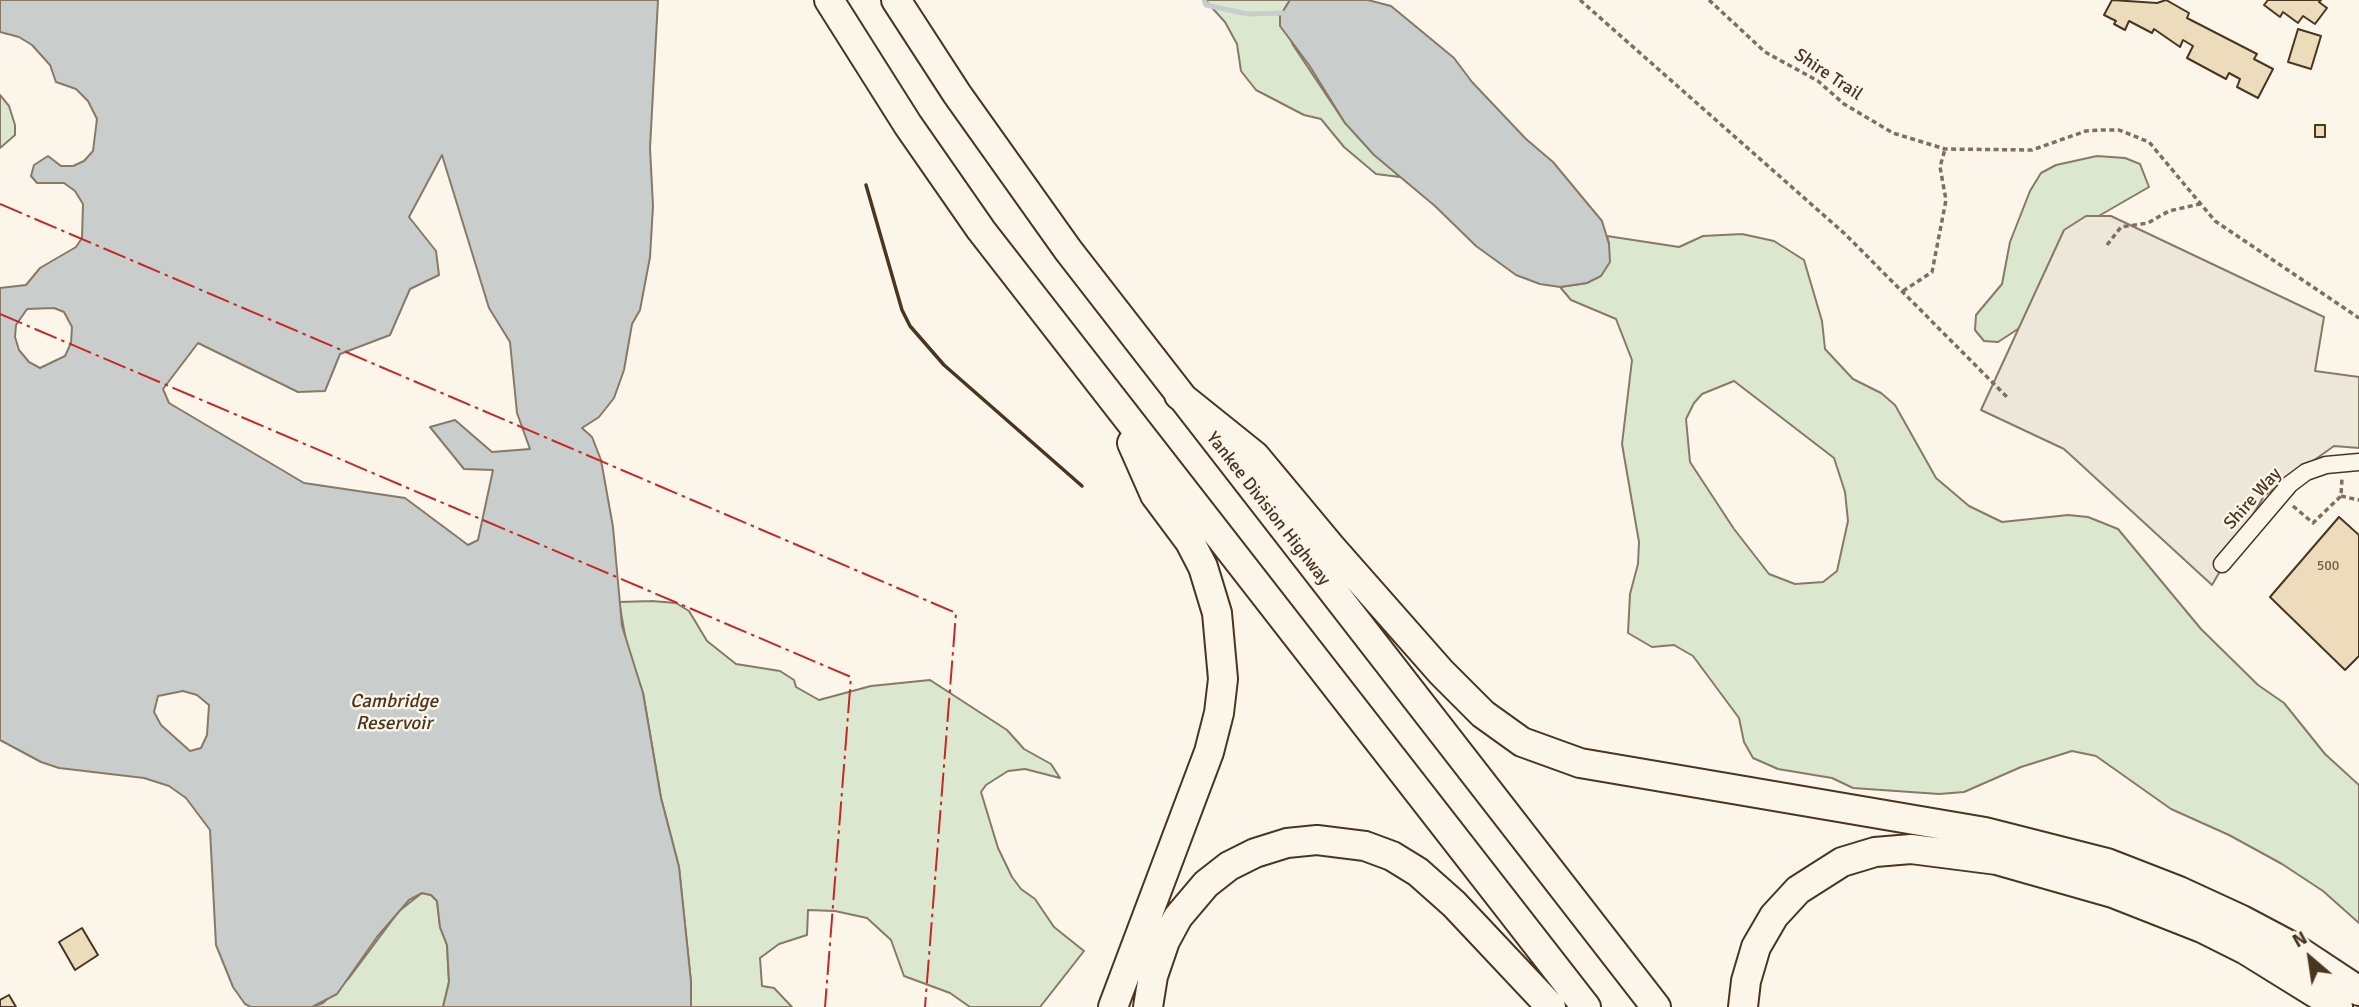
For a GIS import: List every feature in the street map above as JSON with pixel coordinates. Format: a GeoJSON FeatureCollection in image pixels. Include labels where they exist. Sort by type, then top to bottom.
{"type":"FeatureCollection","features":[{"type":"Feature","properties":{"kind":"highway"},"geometry":{"type":"LineString","coordinates":[[829,0],[959,199],[1116,405],[1586,1007]]}},
{"type":"Feature","properties":{"kind":"highway","name":"Yankee Division Highway"},"geometry":{"type":"LineString","coordinates":[[896,0],[1030,198],[1179,395],[1656,1007]]}},
{"type":"Feature","properties":{"kind":"highway"},"geometry":{"type":"LineString","coordinates":[[1179,395],[1255,456],[1338,557],[1441,672],[1483,714],[1522,742],[1580,763],[1985,832],[2107,863],[2179,891],[2242,920],[2291,946],[2359,991]]}},
{"type":"Feature","properties":{"kind":"highway"},"geometry":{"type":"LineString","coordinates":[[1113,1007],[1209,752],[1219,713],[1223,679],[1217,613],[1203,567],[1190,542],[1155,495],[1116,405]]}},
{"type":"Feature","properties":{"kind":"highway"},"geometry":{"type":"LineString","coordinates":[[1148,1007],[1160,951],[1178,917],[1195,894],[1223,870],[1255,853],[1287,843],[1317,840],[1365,846],[1392,856],[1418,872],[1448,898],[1551,1007]]}},
{"type":"Feature","properties":{"kind":"highway"},"geometry":{"type":"LineString","coordinates":[[1743,1007],[1746,981],[1756,947],[1774,916],[1798,890],[1842,862],[1875,852],[1911,849],[1997,860],[2113,893],[2235,944],[2338,1007]]}},
{"type":"Feature","properties":{"kind":"street","name":"Shire Way"},"geometry":{"type":"LineString","coordinates":[[2222,564],[2290,484],[2306,472],[2326,465],[2359,462]]}},
{"type":"Feature","properties":{"kind":"path"},"geometry":{"type":"LineString","coordinates":[[1580,0],[1799,192],[2008,398]]}},
{"type":"Feature","properties":{"kind":"path","name":"Shire Trail"},"geometry":{"type":"LineString","coordinates":[[1709,0],[1765,52],[1818,81],[1844,104],[1893,133],[1945,149],[2032,150],[2087,131],[2119,130],[2149,142],[2215,221],[2237,239],[2359,318]]}},
{"type":"Feature","properties":{"kind":"path"},"geometry":{"type":"LineString","coordinates":[[1903,292],[1932,272],[1946,200],[1940,167],[1945,149]]}},
{"type":"Feature","properties":{"kind":"path"},"geometry":{"type":"LineString","coordinates":[[2107,245],[2121,227],[2148,223],[2169,211],[2200,204]]}},
{"type":"Feature","properties":{"kind":"path"},"geometry":{"type":"LineString","coordinates":[[2289,503],[2313,523],[2341,496],[2342,473]]}},
{"type":"Feature","properties":{"kind":"path"},"geometry":{"type":"LineString","coordinates":[[2341,496],[2359,500]]}},
{"type":"Feature","properties":{"kind":"green space"},"geometry":{"type":"Polygon","coordinates":[[[1205,0],[1290,0],[1280,16],[1293,45],[1345,123],[1400,177],[1376,174],[1344,147],[1321,119],[1304,115],[1256,90],[1241,71],[1237,44],[1225,22],[1205,0]]]}},
{"type":"Feature","properties":{"kind":"green space"},"geometry":{"type":"Polygon","coordinates":[[[0,95],[9,106],[15,135],[0,148],[0,95]]]}},
{"type":"Feature","properties":{"kind":"green space"},"geometry":{"type":"Polygon","coordinates":[[[2097,156],[2125,158],[2140,164],[2149,187],[2090,221],[2018,329],[1998,342],[1984,341],[1975,330],[1976,315],[2002,284],[2010,242],[2030,191],[2041,173],[2056,165],[2097,156]]]}},
{"type":"Feature","properties":{"kind":"green space"},"geometry":{"type":"Polygon","coordinates":[[[1742,234],[1774,241],[1804,260],[1822,321],[1825,349],[1853,379],[1881,393],[1895,405],[1936,478],[1969,506],[2002,522],[2068,515],[2088,517],[2118,529],[2201,629],[2258,685],[2284,703],[2325,754],[2359,785],[2359,923],[2323,891],[2282,864],[2229,835],[2171,809],[2096,756],[2072,751],[2021,767],[1964,792],[1939,794],[1853,788],[1832,778],[1778,769],[1753,758],[1744,742],[1739,718],[1693,656],[1674,645],[1652,647],[1628,633],[1630,594],[1638,564],[1639,542],[1622,444],[1632,360],[1616,319],[1571,300],[1560,287],[1587,283],[1609,244],[1607,236],[1679,247],[1703,236],[1742,234]],[[1734,381],[1702,394],[1686,419],[1690,462],[1734,529],[1769,574],[1795,584],[1823,582],[1837,571],[1848,521],[1845,492],[1834,458],[1734,381]]]}},
{"type":"Feature","properties":{"kind":"green space"},"geometry":{"type":"Polygon","coordinates":[[[619,602],[676,603],[689,611],[707,641],[736,664],[780,671],[794,680],[796,687],[819,700],[871,686],[930,680],[1007,730],[1024,749],[1051,764],[1060,778],[1025,769],[1008,771],[986,785],[981,792],[998,848],[1012,877],[1021,889],[1035,899],[1054,927],[1084,951],[1040,1007],[970,1007],[950,993],[904,976],[891,940],[867,918],[835,911],[808,910],[807,935],[779,944],[760,958],[762,986],[774,988],[792,1007],[691,1007],[691,982],[679,867],[661,798],[643,693],[628,652],[619,602]]]}},
{"type":"Feature","properties":{"kind":"green space"},"geometry":{"type":"Polygon","coordinates":[[[422,893],[431,895],[437,901],[440,927],[447,945],[449,982],[443,1007],[312,1007],[323,1003],[349,978],[399,911],[422,893]]]}},
{"type":"Feature","properties":{"kind":"shaded area"},"geometry":{"type":"Polygon","coordinates":[[[2086,216],[2111,216],[2324,317],[2315,371],[2359,377],[2359,448],[2334,446],[2264,496],[2212,585],[2064,449],[1981,410],[2064,230],[2086,216]]]}},
{"type":"Feature","properties":{"kind":"water","name":"Cambridge Reservoir"},"geometry":{"type":"Polygon","coordinates":[[[0,0],[658,0],[650,148],[653,206],[650,257],[640,310],[632,324],[624,370],[614,398],[599,417],[582,428],[592,437],[601,460],[613,527],[622,626],[643,693],[661,798],[679,867],[691,982],[691,1007],[443,1007],[449,982],[447,945],[440,927],[437,901],[431,895],[422,893],[409,900],[377,937],[337,994],[312,1007],[251,1007],[245,1004],[233,987],[216,945],[210,830],[186,798],[169,786],[144,778],[59,768],[41,762],[0,740],[0,288],[26,285],[40,268],[76,247],[82,238],[83,204],[75,191],[64,183],[37,183],[31,176],[34,165],[48,156],[61,166],[73,166],[84,161],[93,151],[97,119],[88,101],[76,89],[56,82],[50,65],[32,45],[19,37],[0,32],[0,0]],[[442,155],[409,217],[436,251],[439,275],[410,289],[390,335],[340,354],[325,391],[298,392],[198,343],[163,389],[169,403],[304,483],[405,498],[468,545],[478,540],[493,470],[464,469],[430,427],[455,420],[492,452],[530,449],[517,413],[510,342],[489,308],[442,155]],[[54,308],[27,309],[16,325],[15,337],[19,350],[29,362],[40,368],[65,356],[71,343],[72,327],[64,312],[54,308]],[[183,691],[158,696],[154,712],[161,725],[190,751],[201,748],[207,735],[209,705],[197,695],[183,691]]]}},
{"type":"Feature","properties":{"kind":"water"},"geometry":{"type":"Polygon","coordinates":[[[1290,0],[1368,0],[1391,6],[1454,58],[1472,82],[1526,139],[1553,162],[1602,221],[1609,244],[1610,262],[1601,276],[1587,283],[1560,287],[1540,284],[1516,275],[1476,246],[1435,206],[1374,155],[1345,123],[1309,65],[1280,26],[1280,16],[1290,0]]]}},
{"type":"Feature","properties":{"kind":"building"},"geometry":{"type":"Polygon","coordinates":[[[2112,0],[2157,3],[2166,0],[2189,13],[2187,18],[2257,54],[2254,59],[2273,69],[2258,98],[2237,87],[2240,79],[2229,73],[2226,79],[2187,58],[2193,46],[2183,40],[2180,47],[2154,29],[2152,33],[2129,21],[2125,30],[2114,24],[2116,21],[2104,15],[2112,0]]]}},
{"type":"Feature","properties":{"kind":"building"},"geometry":{"type":"Polygon","coordinates":[[[2268,0],[2321,0],[2319,2],[2327,8],[2315,24],[2303,16],[2298,23],[2283,12],[2280,17],[2264,5],[2268,0]]]}},
{"type":"Feature","properties":{"kind":"building"},"geometry":{"type":"Polygon","coordinates":[[[2298,29],[2321,36],[2311,69],[2288,62],[2298,29]]]}},
{"type":"Feature","properties":{"kind":"building"},"geometry":{"type":"Polygon","coordinates":[[[2315,125],[2325,125],[2325,137],[2315,137],[2315,125]]]}},
{"type":"Feature","properties":{"kind":"building"},"geometry":{"type":"Polygon","coordinates":[[[2339,517],[2359,535],[2359,656],[2345,670],[2270,597],[2339,517]]]}},
{"type":"Feature","properties":{"kind":"building"},"geometry":{"type":"Polygon","coordinates":[[[82,928],[98,955],[75,970],[59,942],[82,928]]]}},
{"type":"Feature","properties":{"kind":"building"},"geometry":{"type":"Polygon","coordinates":[[[9,995],[16,1007],[0,1007],[0,1000],[9,995]]]}},
{"type":"Feature","properties":{"kind":"waterway"},"geometry":{"type":"LineString","coordinates":[[1204,0],[1206,5],[1247,14],[1283,13]]}},
{"type":"Feature","properties":{"kind":"wall"},"geometry":{"type":"LineString","coordinates":[[866,185],[902,310],[910,326],[944,365],[1082,486]]}},
{"type":"Feature","properties":{"kind":"power"},"geometry":{"type":"LineString","coordinates":[[0,204],[956,613],[925,1007]]}},
{"type":"Feature","properties":{"kind":"power"},"geometry":{"type":"LineString","coordinates":[[0,314],[851,677],[825,1007]]}}]}
